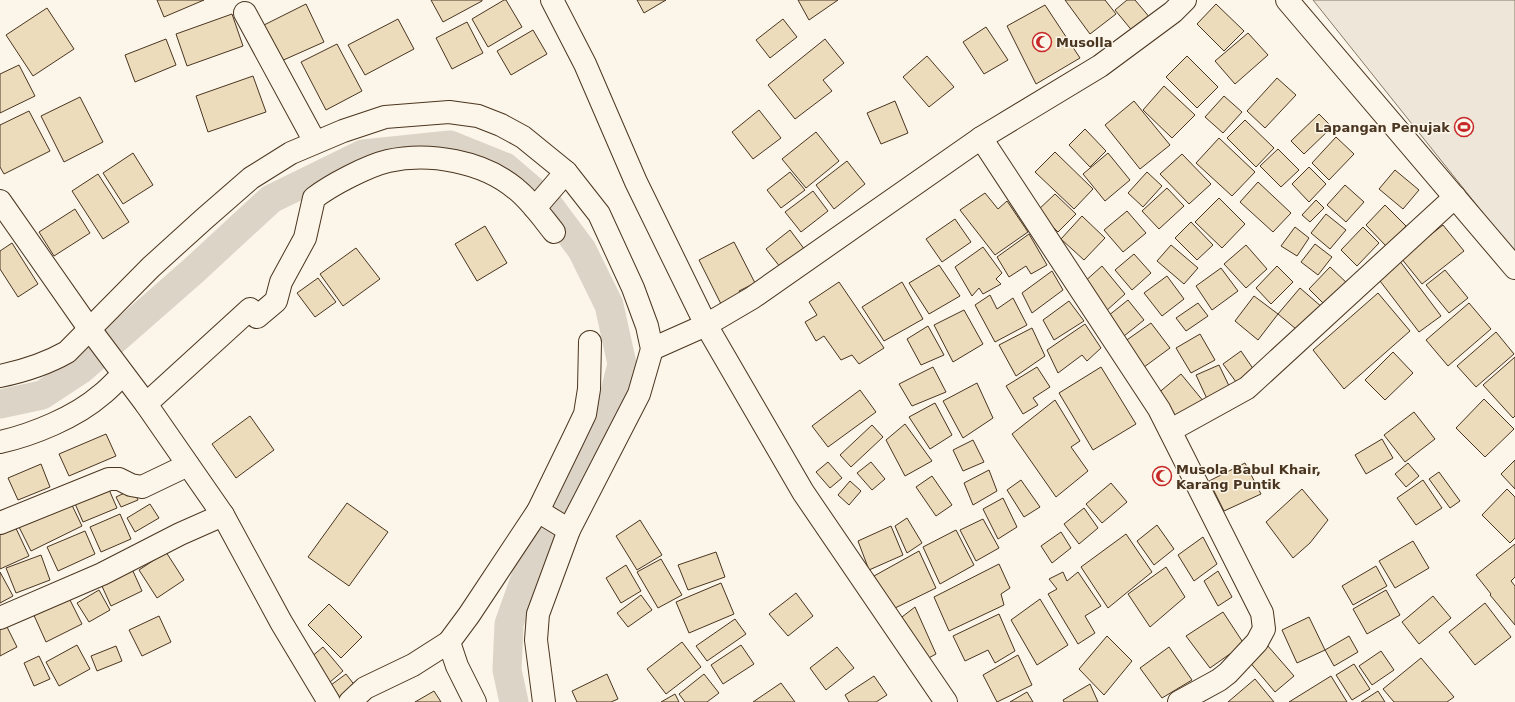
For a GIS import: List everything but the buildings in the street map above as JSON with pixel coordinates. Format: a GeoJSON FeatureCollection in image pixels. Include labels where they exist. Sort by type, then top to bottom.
{"type":"FeatureCollection","features":[{"type":"Feature","properties":{"kind":"street"},"geometry":{"type":"LineString","coordinates":[[552,0],[585,64],[636,182],[706,325],[803,492],[946,702]]}},
{"type":"Feature","properties":{"kind":"street"},"geometry":{"type":"LineString","coordinates":[[652,349],[706,325],[752,298],[819,253],[981,138],[1100,66],[1173,12],[1185,0]]}},
{"type":"Feature","properties":{"kind":"street"},"geometry":{"type":"LineString","coordinates":[[1287,0],[1515,268]]}},
{"type":"Feature","properties":{"kind":"street"},"geometry":{"type":"LineString","coordinates":[[245,13],[315,142]]}},
{"type":"Feature","properties":{"kind":"street"},"geometry":{"type":"LineString","coordinates":[[0,376],[24,371],[51,361],[94,336],[152,267],[204,219],[251,178],[291,153],[315,142],[385,117],[448,112],[478,116],[501,125],[523,137],[564,174],[599,214],[633,288],[647,326],[652,349],[639,394],[566,528],[544,592],[538,614],[536,640],[544,702]]}},
{"type":"Feature","properties":{"kind":"street"},"geometry":{"type":"LineString","coordinates":[[981,138],[1171,430],[1262,613],[1264,629],[1257,642],[1228,673],[1219,680],[1179,702]]}},
{"type":"Feature","properties":{"kind":"street"},"geometry":{"type":"LineString","coordinates":[[146,404],[250,309],[258,317],[276,301],[281,282],[305,238],[314,198],[364,169],[387,161],[409,158],[450,161],[474,166],[496,175],[538,205],[554,232]]}},
{"type":"Feature","properties":{"kind":"street"},"geometry":{"type":"LineString","coordinates":[[538,205],[564,174]]}},
{"type":"Feature","properties":{"kind":"street"},"geometry":{"type":"LineString","coordinates":[[1171,430],[1247,388],[1455,197]]}},
{"type":"Feature","properties":{"kind":"street"},"geometry":{"type":"LineString","coordinates":[[0,201],[94,336],[146,404],[223,516],[281,622],[329,702]]}},
{"type":"Feature","properties":{"kind":"street"},"geometry":{"type":"LineString","coordinates":[[350,702],[365,688],[413,665],[448,642],[469,615],[540,513],[585,414],[589,389],[590,342]]}},
{"type":"Feature","properties":{"kind":"street"},"geometry":{"type":"LineString","coordinates":[[0,442],[38,430],[68,416],[101,396],[121,371]]}},
{"type":"Feature","properties":{"kind":"street"},"geometry":{"type":"LineString","coordinates":[[0,523],[109,479],[119,479],[131,485],[142,487],[188,465]]}},
{"type":"Feature","properties":{"kind":"street"},"geometry":{"type":"LineString","coordinates":[[540,513],[566,528]]}},
{"type":"Feature","properties":{"kind":"street"},"geometry":{"type":"LineString","coordinates":[[0,618],[102,574],[180,534],[223,516]]}},
{"type":"Feature","properties":{"kind":"street"},"geometry":{"type":"LineString","coordinates":[[448,642],[457,666],[475,702]]}},
{"type":"Feature","properties":{"kind":"shaded area","name":"Lapangan Penujak"},"geometry":{"type":"Polygon","coordinates":[[[1313,0],[1515,0],[1515,253],[1313,0]]]}},
{"type":"Feature","properties":{"kind":"waterway"},"geometry":{"type":"LineString","coordinates":[[0,404],[42,395],[80,370],[193,271],[271,199],[363,154],[450,145],[505,167],[547,203],[582,250],[609,305],[622,364],[610,412],[530,565],[509,624],[507,670],[514,702]]}},
{"type":"Feature","properties":{"kind":"place","name":"Musolla"},"geometry":{"type":"Point","coordinates":[1042,42]}},
{"type":"Feature","properties":{"kind":"place","name":"Lapangan Penujak"},"geometry":{"type":"Point","coordinates":[1464,127]}},
{"type":"Feature","properties":{"kind":"place","name":"Musola Babul Khair, Karang Puntik"},"geometry":{"type":"Point","coordinates":[1162,476]}}]}
